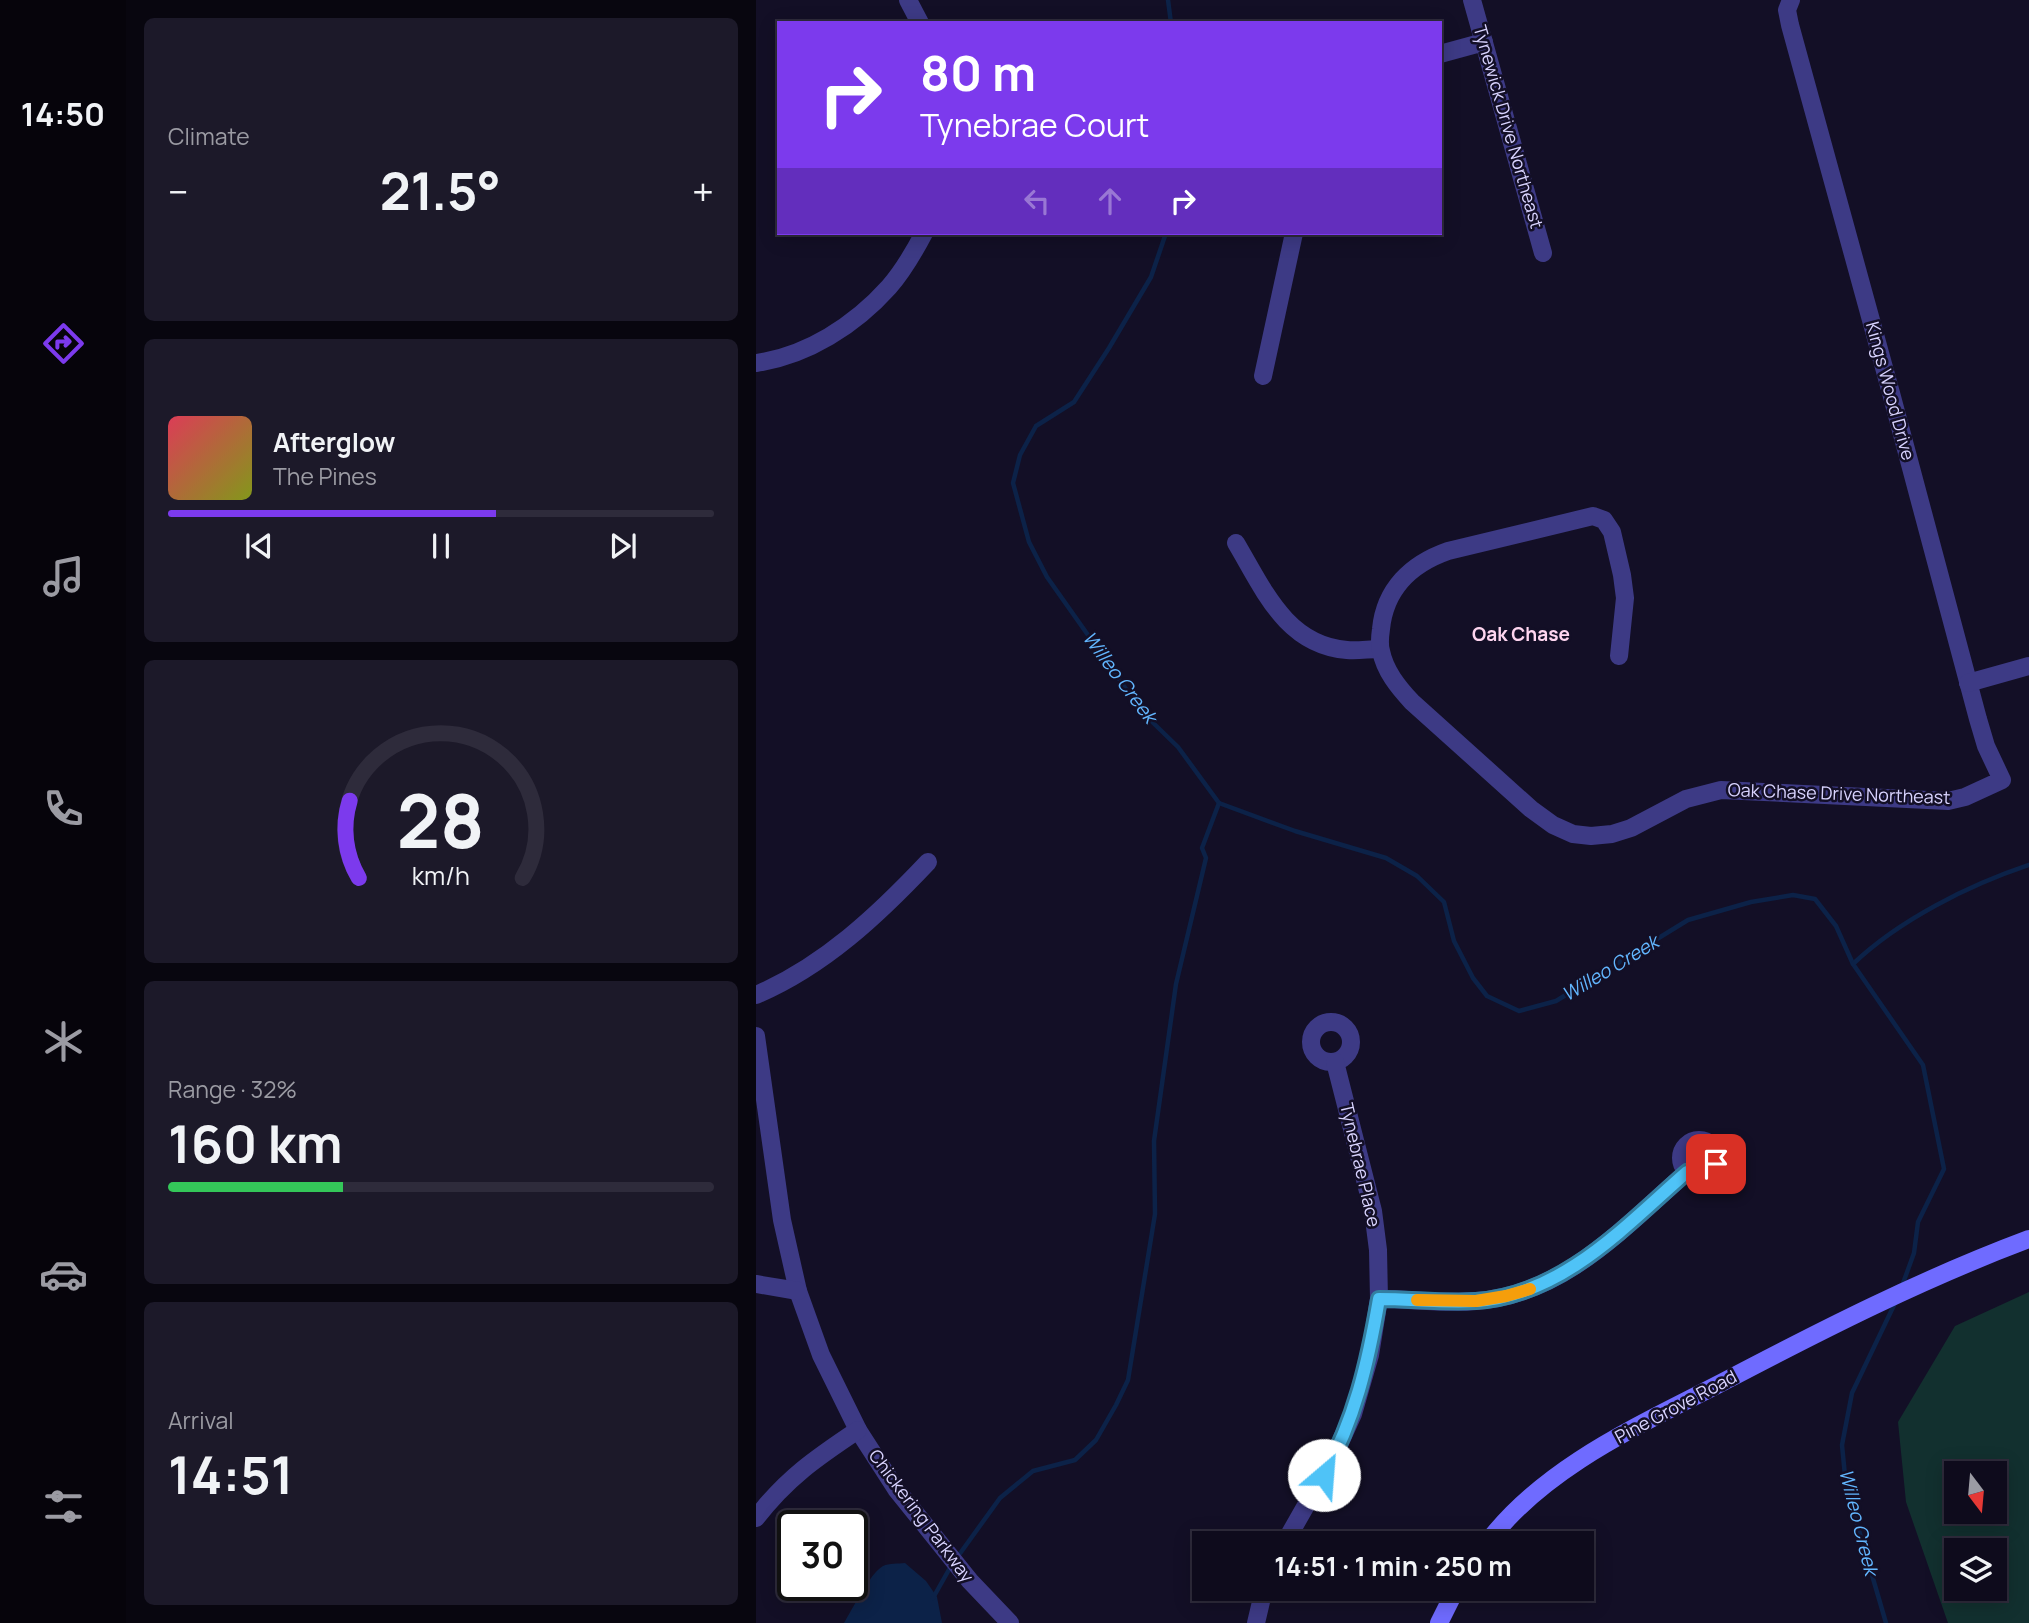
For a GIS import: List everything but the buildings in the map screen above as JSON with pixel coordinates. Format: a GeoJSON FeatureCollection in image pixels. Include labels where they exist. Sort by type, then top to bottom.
{"type":"FeatureCollection","features":[{"type":"Feature","properties":{"kind":"main road","name":"Pine Grove Road"},"geometry":{"type":"LineString","coordinates":[[1495,1531],[1539,1490],[1616,1438],[1886,1298],[2029,1239]]}},
{"type":"Feature","properties":{"kind":"main road"},"geometry":{"type":"LineString","coordinates":[[1439,1623],[1450,1601]]}},
{"type":"Feature","properties":{"kind":"street"},"geometry":{"type":"LineString","coordinates":[[908,0],[918,21]]}},
{"type":"Feature","properties":{"kind":"street","name":"Tynewick Drive Northeast"},"geometry":{"type":"LineString","coordinates":[[1472,0],[1543,253]]}},
{"type":"Feature","properties":{"kind":"street","name":"Kings Wood Drive"},"geometry":{"type":"LineString","coordinates":[[1791,0],[1787,10],[1790,25],[1968,682],[1986,746],[2002,780]]}},
{"type":"Feature","properties":{"kind":"street"},"geometry":{"type":"LineString","coordinates":[[1442,53],[1485,42]]}},
{"type":"Feature","properties":{"kind":"street"},"geometry":{"type":"LineString","coordinates":[[756,363],[803,350],[842,328],[867,309],[890,286],[923,235]]}},
{"type":"Feature","properties":{"kind":"street"},"geometry":{"type":"LineString","coordinates":[[1263,376],[1294,235]]}},
{"type":"Feature","properties":{"kind":"street","name":"Oak Chase Drive Northeast"},"geometry":{"type":"LineString","coordinates":[[1619,656],[1625,598],[1609,513],[1432,557],[1404,576],[1394,589],[1382,617],[1380,649],[1397,685],[1412,702],[1531,809],[1553,825],[1573,834],[1612,834],[1631,828],[1686,799],[1721,790],[1948,801],[1965,797],[2002,780]]}},
{"type":"Feature","properties":{"kind":"street"},"geometry":{"type":"LineString","coordinates":[[1236,543],[1273,606],[1305,638],[1348,650],[1380,649]]}},
{"type":"Feature","properties":{"kind":"street"},"geometry":{"type":"LineString","coordinates":[[1968,682],[2029,666]]}},
{"type":"Feature","properties":{"kind":"street"},"geometry":{"type":"LineString","coordinates":[[756,995],[783,984],[840,945],[885,907],[928,862]]}},
{"type":"Feature","properties":{"kind":"street","name":"Chickering Parkway"},"geometry":{"type":"LineString","coordinates":[[756,1036],[782,1220],[798,1291],[821,1355],[858,1430],[896,1489],[970,1581],[1010,1623]]}},
{"type":"Feature","properties":{"kind":"street","name":"Tynebrae Place"},"geometry":{"type":"LineString","coordinates":[[1291,1531],[1333,1458],[1353,1414],[1370,1355],[1379,1299],[1378,1250],[1373,1211],[1335,1062]]}},
{"type":"Feature","properties":{"kind":"street"},"geometry":{"type":"LineString","coordinates":[[1379,1299],[1476,1301],[1506,1296],[1542,1285],[1594,1254],[1687,1172]]}},
{"type":"Feature","properties":{"kind":"street"},"geometry":{"type":"LineString","coordinates":[[756,1284],[798,1291]]}},
{"type":"Feature","properties":{"kind":"street"},"geometry":{"type":"LineString","coordinates":[[756,1518],[775,1494],[812,1461],[858,1430]]}},
{"type":"Feature","properties":{"kind":"street"},"geometry":{"type":"LineString","coordinates":[[1256,1623],[1261,1601]]}},
{"type":"Feature","properties":{"kind":"green space"},"geometry":{"type":"Polygon","coordinates":[[[2029,1292],[2029,1623],[1948,1623],[1906,1502],[1898,1422],[1955,1326],[2029,1292]]]}},
{"type":"Feature","properties":{"kind":"water"},"geometry":{"type":"Polygon","coordinates":[[[905,1563],[926,1581],[937,1597],[942,1623],[844,1623],[857,1601],[868,1601],[868,1583],[885,1565],[905,1563]]]}},
{"type":"Feature","properties":{"kind":"waterway","name":"Willeo Creek"},"geometry":{"type":"LineString","coordinates":[[1168,0],[1171,21]]}},
{"type":"Feature","properties":{"kind":"waterway","name":"Willeo Creek"},"geometry":{"type":"LineString","coordinates":[[1165,235],[1151,277],[1074,402],[1036,426],[1020,455],[1013,483],[1029,542],[1047,577],[1143,713],[1178,747],[1219,803],[1295,831],[1386,858],[1417,876],[1444,902],[1454,941],[1473,978],[1487,996],[1519,1011],[1556,1001],[1688,920],[1751,902],[1793,895],[1815,899],[1836,926],[1853,964],[1923,1065],[1944,1169],[1918,1222],[1914,1253],[1902,1286]]}},
{"type":"Feature","properties":{"kind":"waterway"},"geometry":{"type":"LineString","coordinates":[[956,1559],[1000,1498],[1033,1471],[1075,1460],[1096,1440],[1128,1380],[1155,1214],[1154,1141],[1176,984],[1206,858],[1202,848],[1219,803]]}},
{"type":"Feature","properties":{"kind":"waterway"},"geometry":{"type":"LineString","coordinates":[[1853,964],[1891,933],[1936,906],[2029,865]]}},
{"type":"Feature","properties":{"kind":"waterway","name":"Willeo Creek"},"geometry":{"type":"LineString","coordinates":[[1886,1623],[1846,1486],[1842,1445],[1852,1393],[1896,1301]]}},
{"type":"Feature","properties":{"kind":"waterway"},"geometry":{"type":"LineString","coordinates":[[933,1598],[951,1566]]}},
{"type":"Feature","properties":{"kind":"slow traffic"},"geometry":{"type":"LineString","coordinates":[[1417,1300],[1476,1301],[1530,1289]]}},
{"type":"Feature","properties":{"kind":"district","name":"Oak Chase"},"geometry":{"type":"Point","coordinates":[1521,634]}},
{"type":"Feature","properties":{"kind":"route"},"geometry":{"type":"LineString","coordinates":[[1324,1475],[1353,1414],[1370,1355],[1379,1299],[1476,1301],[1506,1296],[1542,1285],[1594,1254],[1687,1172],[1704,1175],[1714,1169],[1716,1164]]}}]}
